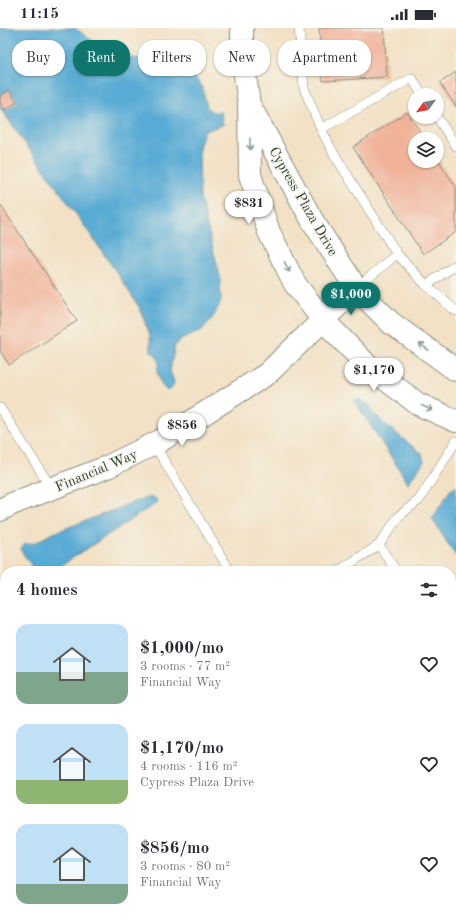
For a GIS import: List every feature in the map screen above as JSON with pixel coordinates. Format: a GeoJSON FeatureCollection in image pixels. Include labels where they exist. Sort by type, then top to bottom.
{"type":"FeatureCollection","features":[{"type":"Feature","properties":{"kind":"street","name":"Cypress Plaza Drive"},"geometry":{"type":"LineString","coordinates":[[242,28],[242,52],[249,105],[250,175],[269,232],[295,284],[323,320],[368,366],[418,404],[456,421]]}},
{"type":"Feature","properties":{"kind":"street","name":"Cypress Plaza Drive"},"geometry":{"type":"LineString","coordinates":[[249,105],[312,220],[356,288],[392,322],[456,370]]}},
{"type":"Feature","properties":{"kind":"street","name":"Financial Way"},"geometry":{"type":"LineString","coordinates":[[0,510],[14,503],[107,467],[154,444],[267,374],[356,288]]}},
{"type":"Feature","properties":{"kind":"lane"},"geometry":{"type":"LineString","coordinates":[[299,28],[304,88],[321,129],[334,154],[397,254],[426,285],[456,311]]}},
{"type":"Feature","properties":{"kind":"lane"},"geometry":{"type":"LineString","coordinates":[[321,129],[412,78],[418,88]]}},
{"type":"Feature","properties":{"kind":"lane"},"geometry":{"type":"LineString","coordinates":[[442,124],[456,146]]}},
{"type":"Feature","properties":{"kind":"lane"},"geometry":{"type":"LineString","coordinates":[[356,288],[397,254]]}},
{"type":"Feature","properties":{"kind":"lane"},"geometry":{"type":"LineString","coordinates":[[426,285],[456,265]]}},
{"type":"Feature","properties":{"kind":"lane"},"geometry":{"type":"LineString","coordinates":[[1,412],[52,489]]}},
{"type":"Feature","properties":{"kind":"lane"},"geometry":{"type":"LineString","coordinates":[[346,566],[379,545],[399,516],[419,500],[456,441]]}},
{"type":"Feature","properties":{"kind":"lane"},"geometry":{"type":"LineString","coordinates":[[154,444],[227,566]]}},
{"type":"Feature","properties":{"kind":"lane"},"geometry":{"type":"LineString","coordinates":[[379,545],[393,566]]}},
{"type":"Feature","properties":{"kind":"water"},"geometry":{"type":"Polygon","coordinates":[[[0,28],[75,28],[91,40],[73,40],[73,76],[130,76],[130,58],[138,59],[138,76],[193,76],[202,86],[207,107],[212,112],[221,112],[223,125],[204,131],[199,148],[200,198],[220,276],[221,301],[214,316],[202,330],[181,340],[175,345],[170,371],[174,381],[173,387],[167,391],[162,386],[157,372],[159,362],[155,354],[151,352],[150,335],[139,307],[79,218],[0,107],[0,28]]]}},
{"type":"Feature","properties":{"kind":"water"},"geometry":{"type":"Polygon","coordinates":[[[360,399],[369,404],[373,412],[387,426],[422,454],[424,462],[408,483],[354,400],[360,399]]]}},
{"type":"Feature","properties":{"kind":"water"},"geometry":{"type":"Polygon","coordinates":[[[456,486],[456,556],[432,519],[451,489],[456,486]]]}},
{"type":"Feature","properties":{"kind":"water"},"geometry":{"type":"Polygon","coordinates":[[[154,497],[158,502],[61,566],[32,566],[20,549],[25,544],[34,543],[51,534],[142,499],[154,497]]]}},
{"type":"Feature","properties":{"kind":"building"},"geometry":{"type":"Polygon","coordinates":[[[319,28],[384,28],[387,77],[323,81],[323,76],[371,76],[371,40],[320,40],[319,28]]]}},
{"type":"Feature","properties":{"kind":"building"},"geometry":{"type":"Polygon","coordinates":[[[456,72],[456,107],[444,88],[440,83],[456,72]]]}},
{"type":"Feature","properties":{"kind":"building"},"geometry":{"type":"Polygon","coordinates":[[[9,90],[17,102],[5,110],[0,103],[0,96],[9,90]]]}},
{"type":"Feature","properties":{"kind":"building"},"geometry":{"type":"Polygon","coordinates":[[[407,112],[408,124],[415,124],[420,132],[408,132],[408,168],[444,168],[456,187],[456,232],[423,254],[353,147],[407,112]]]}},
{"type":"Feature","properties":{"kind":"building"},"geometry":{"type":"Polygon","coordinates":[[[0,204],[77,321],[9,365],[0,351],[0,204]]]}}]}
